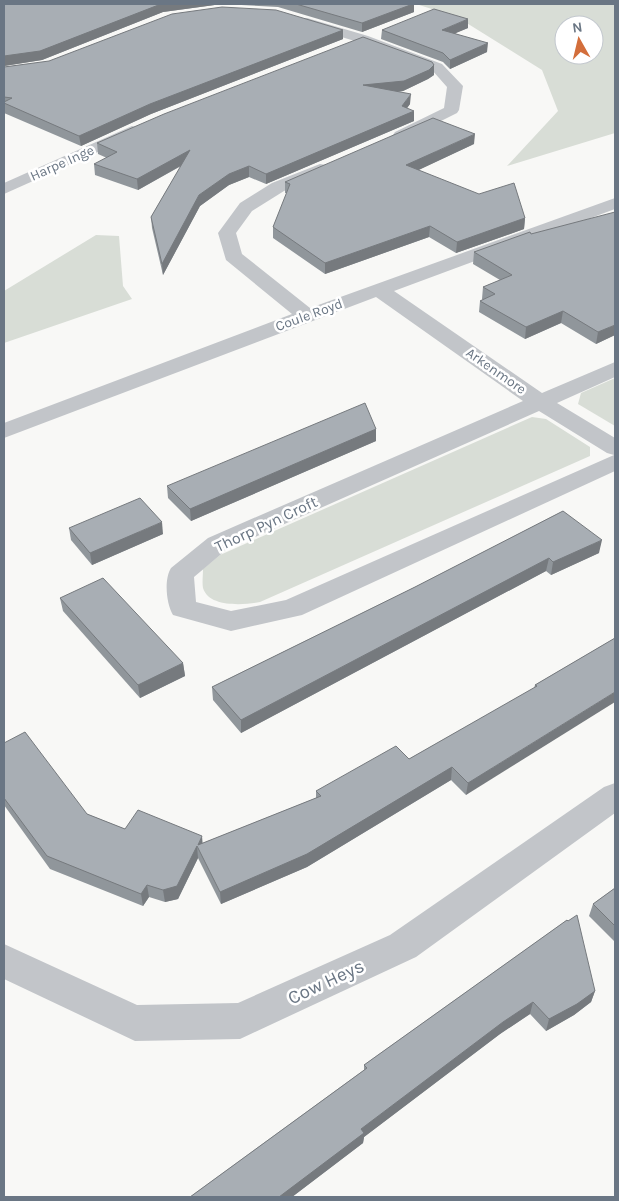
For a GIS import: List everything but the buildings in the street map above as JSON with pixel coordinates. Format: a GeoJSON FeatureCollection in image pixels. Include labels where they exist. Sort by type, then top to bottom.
{"type":"FeatureCollection","features":[{"type":"Feature","properties":{"kind":"street"},"geometry":{"type":"LineString","coordinates":[[294,18],[363,39],[437,67],[455,86],[451,110],[422,126],[386,141]]}},
{"type":"Feature","properties":{"kind":"street"},"geometry":{"type":"LineString","coordinates":[[336,50],[381,32]]}},
{"type":"Feature","properties":{"kind":"street","name":"Harpe Inge"},"geometry":{"type":"LineString","coordinates":[[4,190],[149,123]]}},
{"type":"Feature","properties":{"kind":"street"},"geometry":{"type":"LineString","coordinates":[[307,316],[233,256],[227,233],[246,207],[278,187],[332,164]]}},
{"type":"Feature","properties":{"kind":"street","name":"Coule Royd"},"geometry":{"type":"LineString","coordinates":[[4,431],[307,316],[615,203]]}},
{"type":"Feature","properties":{"kind":"street","name":"Arkenmore"},"geometry":{"type":"LineString","coordinates":[[379,290],[540,402],[615,448]]}},
{"type":"Feature","properties":{"kind":"street"},"geometry":{"type":"LineString","coordinates":[[540,402],[615,369]]}},
{"type":"Feature","properties":{"kind":"street","name":"Thorp Pyn Croft"},"geometry":{"type":"LineString","coordinates":[[540,402],[217,544],[180,574],[183,608],[231,621],[292,608],[615,462]]}},
{"type":"Feature","properties":{"kind":"street","name":"Cow Heys"},"geometry":{"type":"LineString","coordinates":[[4,962],[135,1023],[240,1021],[403,946],[615,796]]}},
{"type":"Feature","properties":{"kind":"shaded area"},"geometry":{"type":"Polygon","coordinates":[[[416,4],[615,4],[615,133],[507,166],[558,111],[542,70],[457,17],[416,4]]]}},
{"type":"Feature","properties":{"kind":"shaded area"},"geometry":{"type":"Polygon","coordinates":[[[96,235],[119,236],[123,286],[132,299],[4,343],[4,291],[96,235]]]}},
{"type":"Feature","properties":{"kind":"shaded area"},"geometry":{"type":"Polygon","coordinates":[[[615,378],[615,426],[578,404],[581,393],[615,378]]]}},
{"type":"Feature","properties":{"kind":"shaded area"},"geometry":{"type":"Polygon","coordinates":[[[532,417],[546,419],[590,447],[590,456],[260,602],[228,604],[212,599],[203,588],[203,569],[220,555],[532,417]]]}}]}
